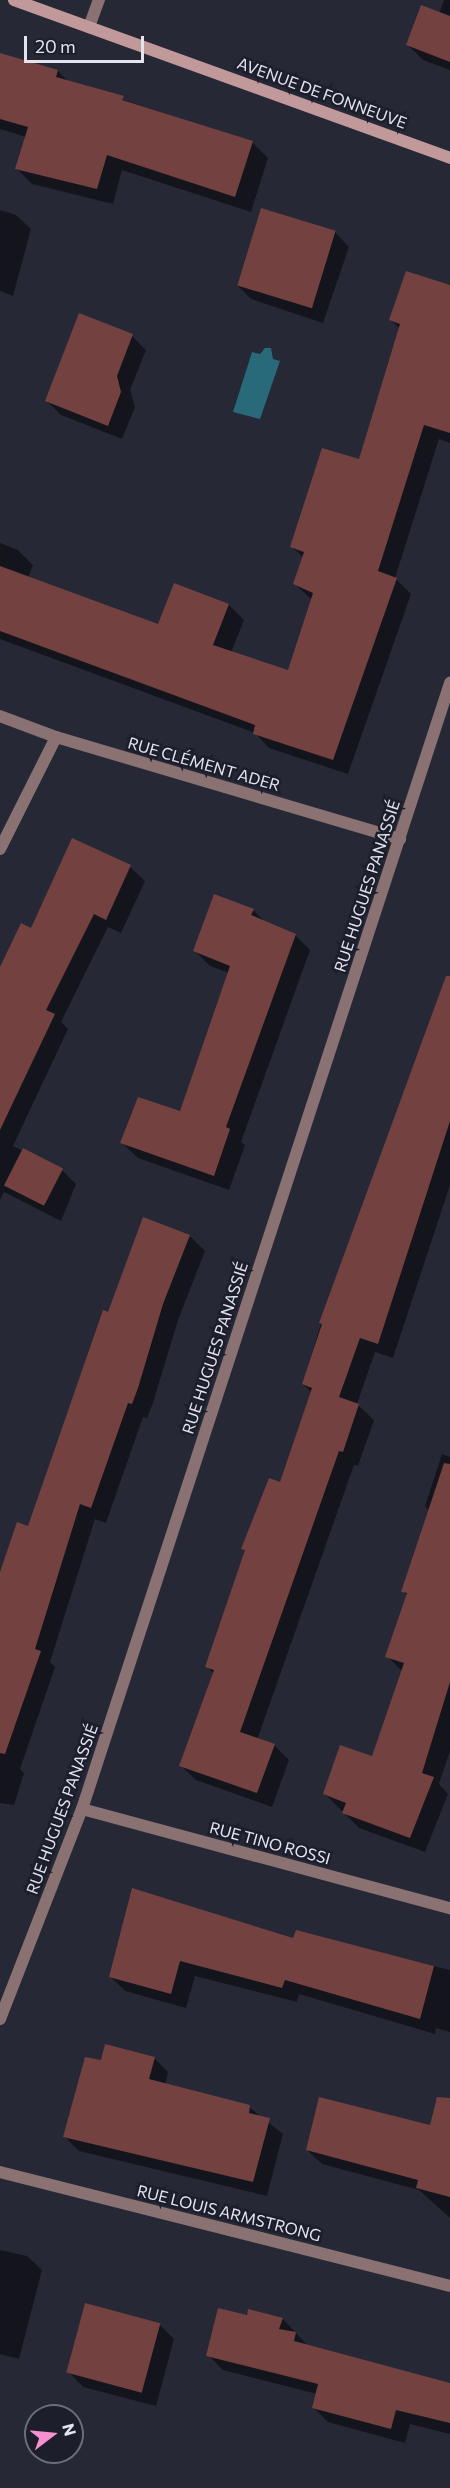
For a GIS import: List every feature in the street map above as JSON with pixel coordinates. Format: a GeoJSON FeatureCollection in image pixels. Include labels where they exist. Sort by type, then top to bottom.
{"type":"FeatureCollection","features":[{"type":"Feature","properties":{"kind":"street","name":"AVENUE DE FONNEUVE"},"geometry":{"type":"LineString","coordinates":[[14,0],[450,158]]}},
{"type":"Feature","properties":{"kind":"street"},"geometry":{"type":"LineString","coordinates":[[89,27],[99,0]]}},
{"type":"Feature","properties":{"kind":"street","name":"RUE HUGUES PANASSIÉ"},"geometry":{"type":"LineString","coordinates":[[0,2019],[82,1809],[450,683]]}},
{"type":"Feature","properties":{"kind":"street","name":"RUE CLÉMENT ADER"},"geometry":{"type":"LineString","coordinates":[[0,716],[56,737],[400,838]]}},
{"type":"Feature","properties":{"kind":"street"},"geometry":{"type":"LineString","coordinates":[[0,849],[56,737]]}},
{"type":"Feature","properties":{"kind":"street","name":"RUE TINO ROSSI"},"geometry":{"type":"LineString","coordinates":[[82,1809],[450,1908]]}},
{"type":"Feature","properties":{"kind":"street","name":"RUE LOUIS ARMSTRONG"},"geometry":{"type":"LineString","coordinates":[[0,2172],[450,2286]]}},
{"type":"Feature","properties":{"kind":"water"},"geometry":{"type":"Polygon","coordinates":[[[265,348],[271,348],[273,359],[280,361],[260,419],[233,412],[252,352],[260,354],[265,348]]]}},
{"type":"Feature","properties":{"kind":"building"},"geometry":{"type":"Polygon","coordinates":[[[421,5],[450,16],[450,62],[406,45],[421,5]]]}},
{"type":"Feature","properties":{"kind":"building"},"geometry":{"type":"Polygon","coordinates":[[[0,53],[58,70],[56,77],[124,96],[122,100],[253,141],[235,197],[107,155],[97,189],[15,169],[28,127],[0,119],[0,53]]]}},
{"type":"Feature","properties":{"kind":"building"},"geometry":{"type":"Polygon","coordinates":[[[261,208],[336,231],[312,308],[237,285],[261,208]]]}},
{"type":"Feature","properties":{"kind":"building"},"geometry":{"type":"Polygon","coordinates":[[[406,271],[450,285],[450,433],[424,425],[378,571],[397,578],[333,760],[253,734],[255,725],[0,631],[0,566],[158,624],[174,583],[229,604],[213,645],[288,670],[313,593],[293,584],[304,552],[290,547],[322,448],[359,459],[400,324],[389,320],[406,271]]]}},
{"type":"Feature","properties":{"kind":"building"},"geometry":{"type":"Polygon","coordinates":[[[79,313],[133,334],[117,376],[121,392],[108,426],[45,401],[79,313]]]}},
{"type":"Feature","properties":{"kind":"building"},"geometry":{"type":"Polygon","coordinates":[[[72,838],[131,865],[106,920],[94,914],[46,1010],[55,1014],[0,1130],[0,967],[21,923],[31,928],[72,838]]]}},
{"type":"Feature","properties":{"kind":"building"},"geometry":{"type":"Polygon","coordinates":[[[214,894],[254,909],[251,915],[296,934],[226,1127],[230,1129],[214,1176],[120,1143],[138,1097],[180,1111],[230,966],[193,951],[214,894]]]}},
{"type":"Feature","properties":{"kind":"building"},"geometry":{"type":"Polygon","coordinates":[[[446,976],[450,976],[450,1121],[378,1344],[360,1338],[339,1397],[359,1404],[343,1452],[339,1451],[240,1732],[275,1744],[257,1793],[179,1766],[214,1670],[205,1667],[245,1550],[241,1549],[269,1478],[280,1482],[312,1388],[302,1384],[322,1324],[319,1323],[446,976]]]}},
{"type":"Feature","properties":{"kind":"building"},"geometry":{"type":"Polygon","coordinates":[[[23,1148],[63,1168],[44,1206],[4,1185],[23,1148]]]}},
{"type":"Feature","properties":{"kind":"building"},"geometry":{"type":"Polygon","coordinates":[[[143,1217],[190,1235],[163,1304],[138,1388],[132,1404],[128,1403],[91,1508],[80,1504],[35,1649],[41,1651],[5,1754],[0,1753],[0,1572],[17,1522],[28,1526],[103,1310],[108,1312],[143,1217]]]}},
{"type":"Feature","properties":{"kind":"building"},"geometry":{"type":"Polygon","coordinates":[[[444,1463],[450,1464],[450,1682],[422,1773],[434,1777],[410,1838],[342,1813],[346,1803],[323,1794],[340,1745],[372,1756],[404,1663],[385,1657],[407,1593],[401,1592],[444,1463]]]}},
{"type":"Feature","properties":{"kind":"building"},"geometry":{"type":"Polygon","coordinates":[[[132,1888],[293,1938],[296,1930],[434,1966],[420,2019],[285,1980],[282,1988],[180,1961],[171,1994],[109,1977],[132,1888]]]}},
{"type":"Feature","properties":{"kind":"building"},"geometry":{"type":"Polygon","coordinates":[[[105,2044],[155,2057],[149,2079],[250,2105],[249,2113],[270,2118],[253,2182],[63,2137],[85,2057],[101,2060],[105,2044]]]}},
{"type":"Feature","properties":{"kind":"building"},"geometry":{"type":"Polygon","coordinates":[[[319,2097],[430,2125],[437,2097],[450,2098],[450,2197],[416,2188],[418,2180],[306,2150],[319,2097]]]}},
{"type":"Feature","properties":{"kind":"building"},"geometry":{"type":"Polygon","coordinates":[[[85,2303],[160,2323],[142,2393],[66,2373],[85,2303]]]}},
{"type":"Feature","properties":{"kind":"building"},"geometry":{"type":"Polygon","coordinates":[[[218,2308],[247,2315],[248,2309],[283,2318],[279,2329],[296,2332],[294,2341],[450,2383],[450,2423],[396,2410],[391,2429],[312,2408],[318,2384],[206,2356],[218,2308]]]}}]}
